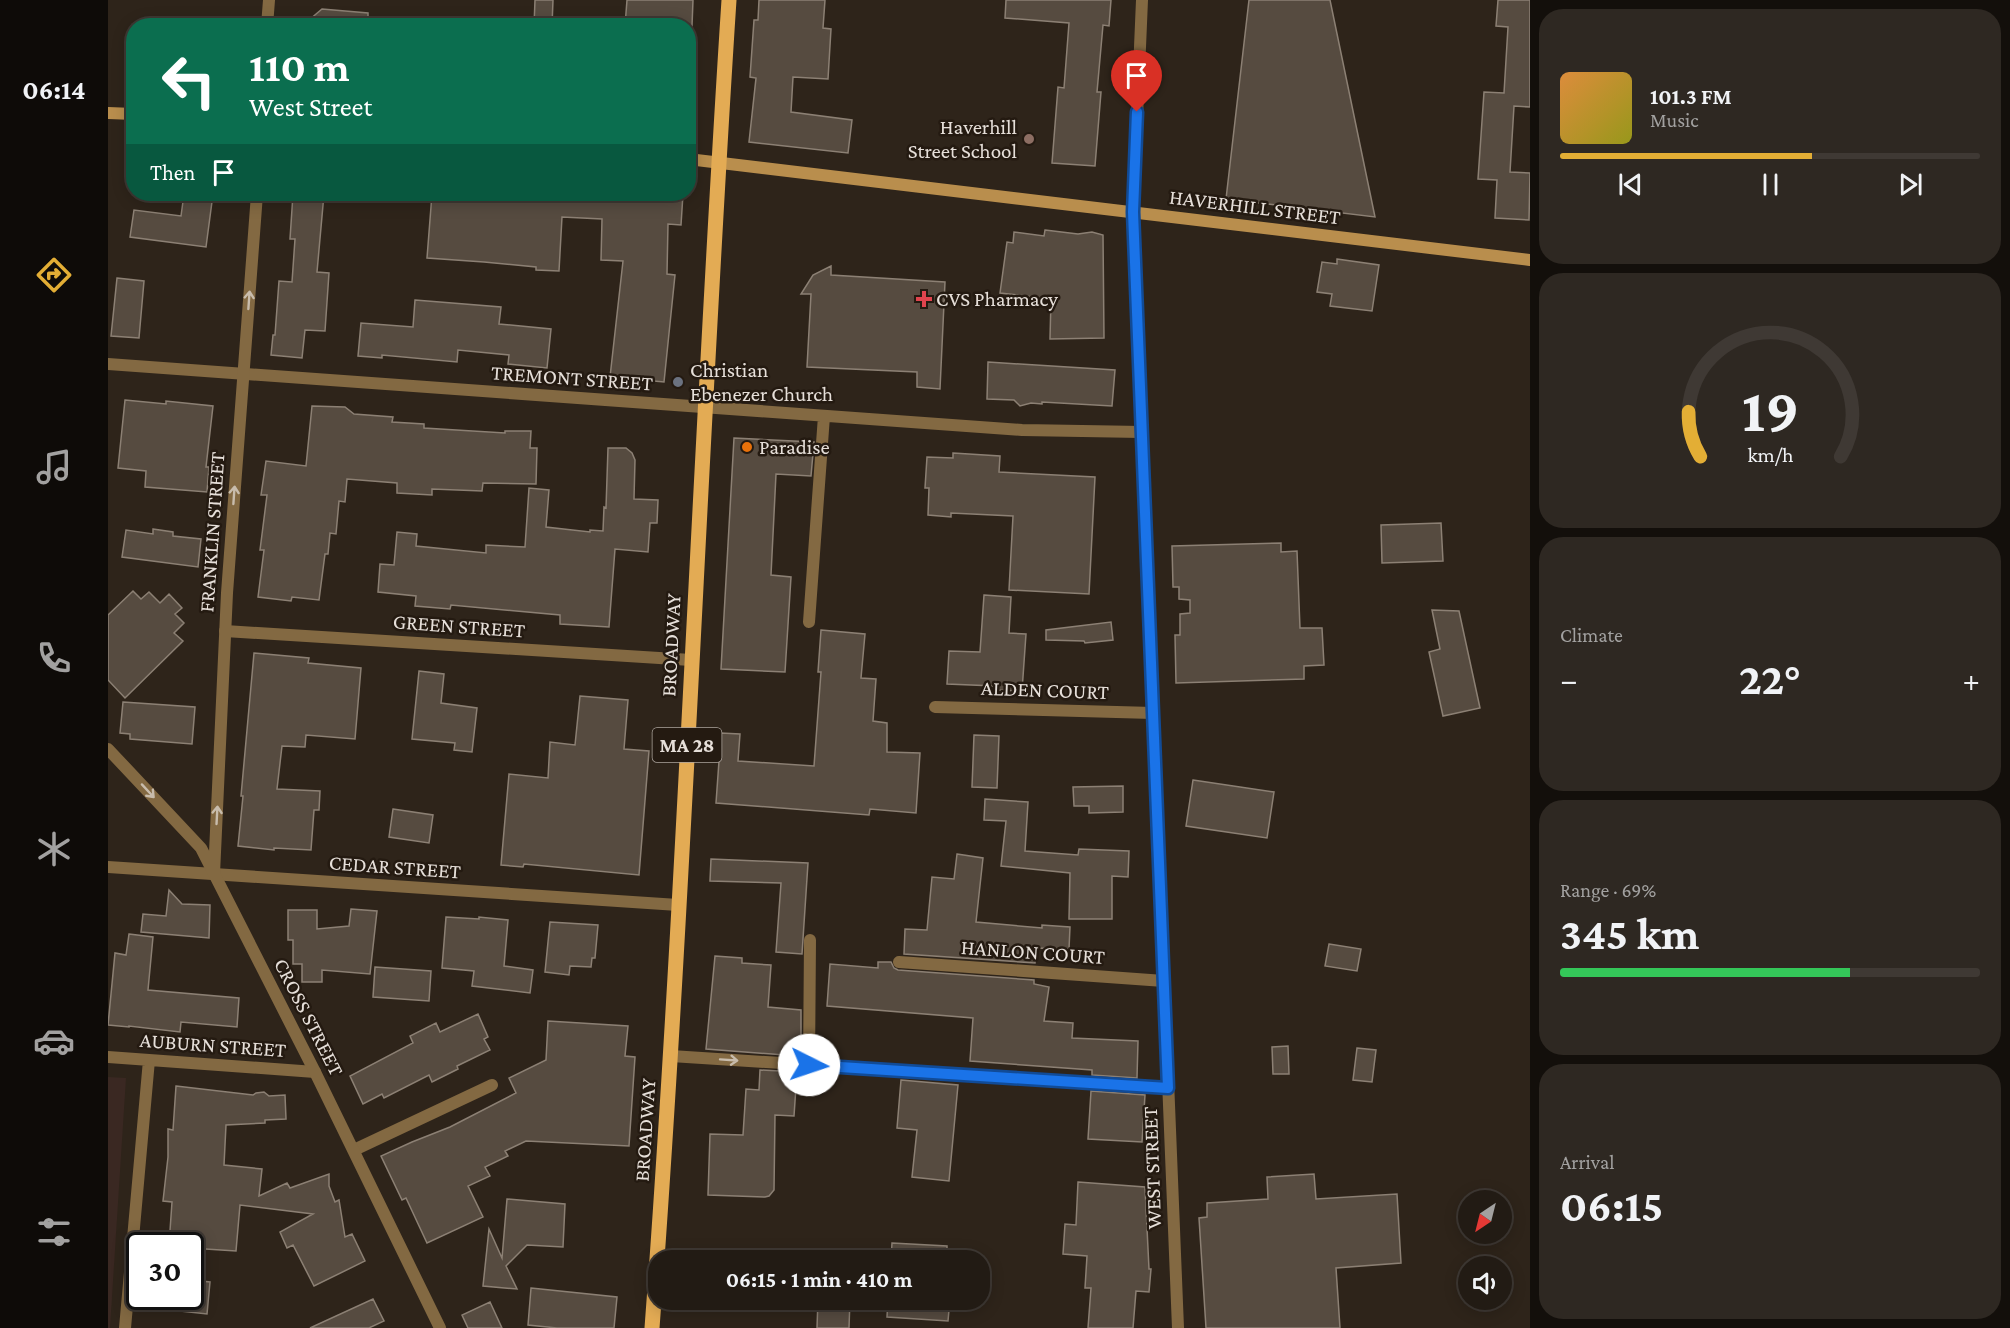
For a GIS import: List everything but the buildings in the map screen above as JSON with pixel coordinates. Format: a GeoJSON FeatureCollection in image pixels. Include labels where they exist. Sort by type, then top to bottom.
{"type":"FeatureCollection","features":[{"type":"Feature","properties":{"kind":"main road","name":"BROADWAY"},"geometry":{"type":"LineString","coordinates":[[652,1328],[671,1056],[729,0]]}},
{"type":"Feature","properties":{"kind":"main road"},"geometry":{"type":"LineString","coordinates":[[108,113],[126,114]]}},
{"type":"Feature","properties":{"kind":"main road","name":"HAVERHILL STREET"},"geometry":{"type":"LineString","coordinates":[[696,160],[1530,260]]}},
{"type":"Feature","properties":{"kind":"street"},"geometry":{"type":"LineString","coordinates":[[267,18],[268,0]]}},
{"type":"Feature","properties":{"kind":"street","name":"WEST STREET"},"geometry":{"type":"LineString","coordinates":[[1142,0],[1133,212],[1178,1328]]}},
{"type":"Feature","properties":{"kind":"street","name":"FRANKLIN STREET"},"geometry":{"type":"LineString","coordinates":[[214,874],[225,631],[256,201]]}},
{"type":"Feature","properties":{"kind":"street","name":"TREMONT STREET"},"geometry":{"type":"LineString","coordinates":[[108,364],[1022,430],[1142,432]]}},
{"type":"Feature","properties":{"kind":"street"},"geometry":{"type":"LineString","coordinates":[[809,622],[824,416]]}},
{"type":"Feature","properties":{"kind":"street","name":"GREEN STREET"},"geometry":{"type":"LineString","coordinates":[[225,631],[691,660]]}},
{"type":"Feature","properties":{"kind":"street","name":"ALDEN COURT"},"geometry":{"type":"LineString","coordinates":[[935,707],[1153,713]]}},
{"type":"Feature","properties":{"kind":"street","name":"CROSS STREET"},"geometry":{"type":"LineString","coordinates":[[108,749],[201,848],[354,1150],[440,1328]]}},
{"type":"Feature","properties":{"kind":"street","name":"CEDAR STREET"},"geometry":{"type":"LineString","coordinates":[[108,867],[678,905]]}},
{"type":"Feature","properties":{"kind":"street"},"geometry":{"type":"LineString","coordinates":[[809,1065],[810,940]]}},
{"type":"Feature","properties":{"kind":"street","name":"HANLON COURT"},"geometry":{"type":"LineString","coordinates":[[899,962],[1164,981]]}},
{"type":"Feature","properties":{"kind":"street"},"geometry":{"type":"LineString","coordinates":[[671,1056],[1168,1088]]}},
{"type":"Feature","properties":{"kind":"street","name":"AUBURN STREET"},"geometry":{"type":"LineString","coordinates":[[108,1057],[315,1072]]}},
{"type":"Feature","properties":{"kind":"street"},"geometry":{"type":"LineString","coordinates":[[125,1328],[149,1060]]}},
{"type":"Feature","properties":{"kind":"street"},"geometry":{"type":"LineString","coordinates":[[354,1150],[492,1086]]}},
{"type":"Feature","properties":{"kind":"shaded area"},"geometry":{"type":"Polygon","coordinates":[[[108,1077],[126,1078],[110,1328],[108,1328],[108,1077]]]}},
{"type":"Feature","properties":{"kind":"place","name":"Haverhill Street School"},"geometry":{"type":"Point","coordinates":[1029,139]}},
{"type":"Feature","properties":{"kind":"place","name":"CVS Pharmacy"},"geometry":{"type":"Point","coordinates":[924,299]}},
{"type":"Feature","properties":{"kind":"place","name":"Christian Ebenezer Church"},"geometry":{"type":"Point","coordinates":[678,382]}},
{"type":"Feature","properties":{"kind":"place","name":"Paradise"},"geometry":{"type":"Point","coordinates":[747,447]}},
{"type":"Feature","properties":{"kind":"route"},"geometry":{"type":"LineString","coordinates":[[809,1065],[1168,1088],[1133,212],[1137,112]]}}]}
